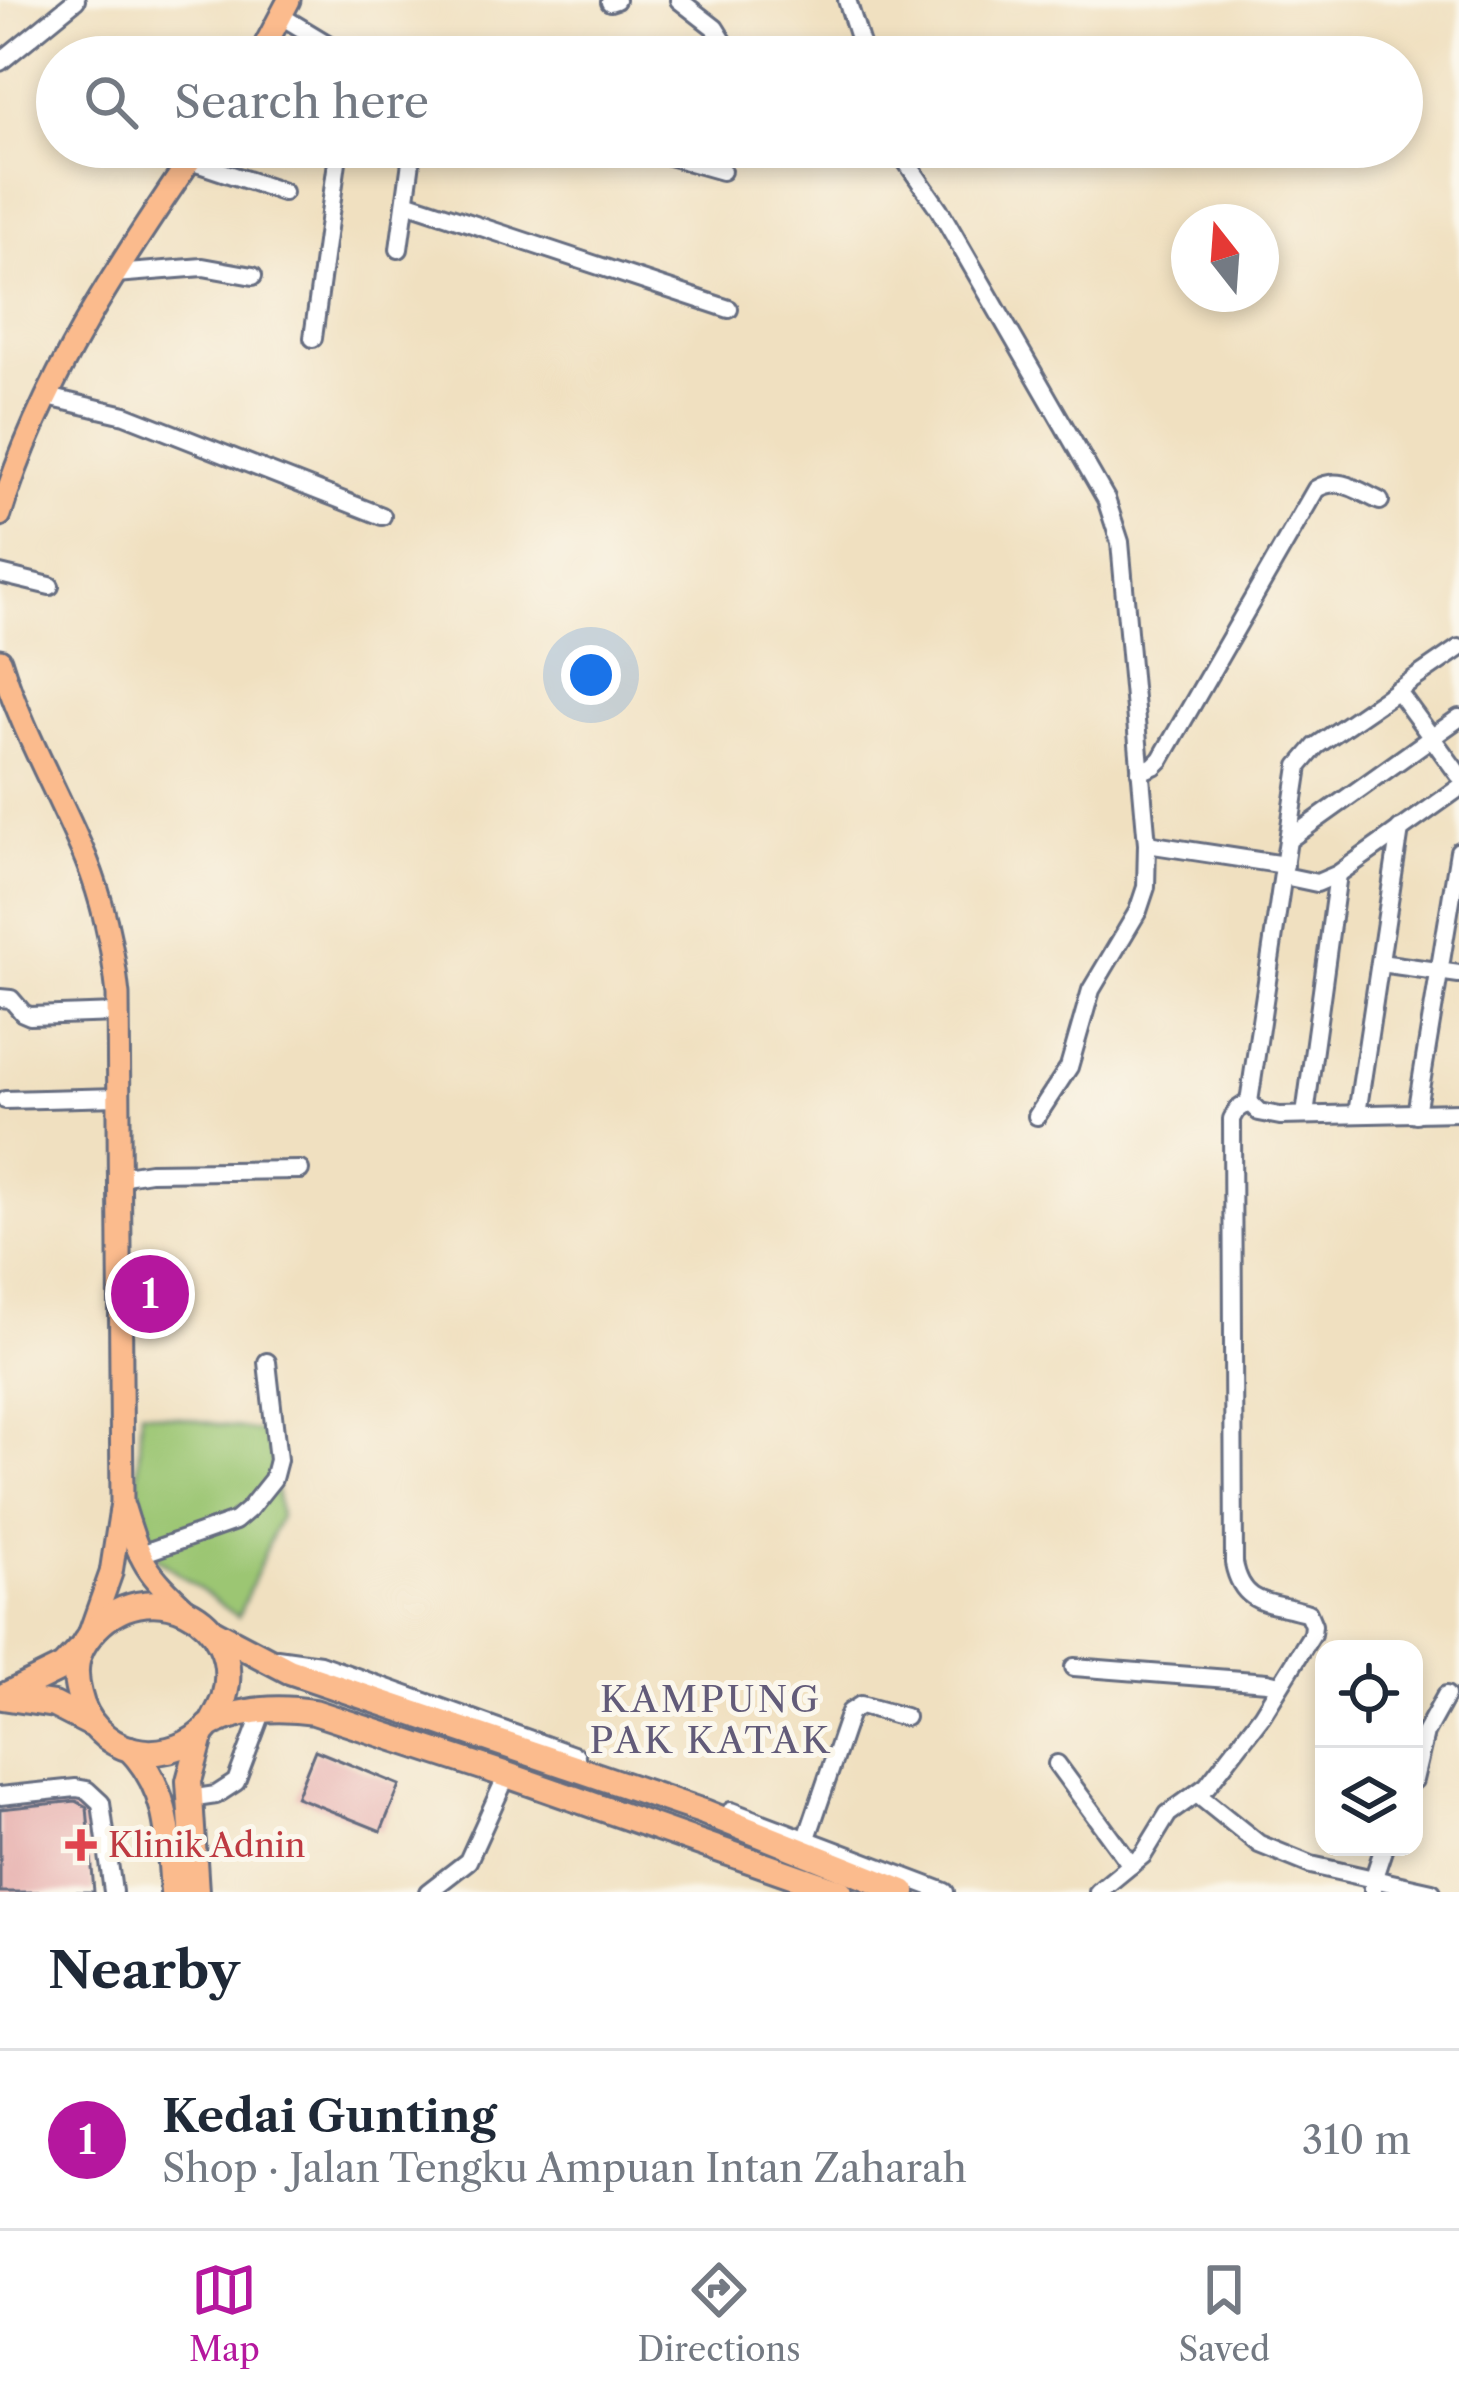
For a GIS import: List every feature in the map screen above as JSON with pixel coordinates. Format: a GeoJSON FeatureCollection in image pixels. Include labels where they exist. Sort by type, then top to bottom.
{"type":"FeatureCollection","features":[{"type":"Feature","properties":{"kind":"highway"},"geometry":{"type":"LineString","coordinates":[[1,1697],[63,1667],[104,1620],[123,1608],[168,1604],[289,1671],[704,1812],[903,1892]]}},
{"type":"Feature","properties":{"kind":"highway"},"geometry":{"type":"LineString","coordinates":[[196,1892],[188,1799],[192,1763],[224,1701],[227,1676],[223,1652],[211,1630]]}},
{"type":"Feature","properties":{"kind":"highway"},"geometry":{"type":"LineString","coordinates":[[84,1643],[74,1676],[93,1725]]}},
{"type":"Feature","properties":{"kind":"highway"},"geometry":{"type":"LineString","coordinates":[[1,1697],[54,1705],[93,1725],[110,1740],[149,1752],[186,1744],[207,1728],[263,1710],[314,1712],[507,1775],[788,1883],[840,1892]]}},
{"type":"Feature","properties":{"kind":"highway"},"geometry":{"type":"LineString","coordinates":[[130,1749],[154,1780],[164,1808],[173,1892]]}},
{"type":"Feature","properties":{"kind":"main road"},"geometry":{"type":"LineString","coordinates":[[269,36],[284,5]]}},
{"type":"Feature","properties":{"kind":"main road"},"geometry":{"type":"LineString","coordinates":[[0,515],[69,351],[186,168]]}},
{"type":"Feature","properties":{"kind":"main road"},"geometry":{"type":"LineString","coordinates":[[0,660],[93,878],[112,940],[118,1013],[122,1502],[111,1574],[84,1643]]}},
{"type":"Feature","properties":{"kind":"main road"},"geometry":{"type":"LineString","coordinates":[[122,1502],[138,1555],[154,1579],[189,1612]]}},
{"type":"Feature","properties":{"kind":"street"},"geometry":{"type":"LineString","coordinates":[[0,62],[76,0]]}},
{"type":"Feature","properties":{"kind":"street"},"geometry":{"type":"LineString","coordinates":[[679,0],[720,36]]}},
{"type":"Feature","properties":{"kind":"street"},"geometry":{"type":"LineString","coordinates":[[847,0],[858,36]]}},
{"type":"Feature","properties":{"kind":"street"},"geometry":{"type":"LineString","coordinates":[[284,5],[323,36]]}},
{"type":"Feature","properties":{"kind":"street"},"geometry":{"type":"LineString","coordinates":[[227,168],[283,192]]}},
{"type":"Feature","properties":{"kind":"street"},"geometry":{"type":"LineString","coordinates":[[313,338],[336,168]]}},
{"type":"Feature","properties":{"kind":"street"},"geometry":{"type":"LineString","coordinates":[[399,249],[410,168]]}},
{"type":"Feature","properties":{"kind":"street"},"geometry":{"type":"LineString","coordinates":[[711,168],[722,171]]}},
{"type":"Feature","properties":{"kind":"street"},"geometry":{"type":"LineString","coordinates":[[911,168],[939,209],[1106,499],[1120,542],[1147,844],[1146,887],[1138,911],[1090,990],[1069,1066],[1037,1116]]}},
{"type":"Feature","properties":{"kind":"street"},"geometry":{"type":"LineString","coordinates":[[406,202],[729,309]]}},
{"type":"Feature","properties":{"kind":"street"},"geometry":{"type":"LineString","coordinates":[[115,274],[203,267],[253,275]]}},
{"type":"Feature","properties":{"kind":"street"},"geometry":{"type":"LineString","coordinates":[[48,397],[124,416],[382,516]]}},
{"type":"Feature","properties":{"kind":"street"},"geometry":{"type":"LineString","coordinates":[[1140,772],[1161,759],[1316,489],[1340,482],[1380,501]]}},
{"type":"Feature","properties":{"kind":"street"},"geometry":{"type":"LineString","coordinates":[[0,574],[50,586]]}},
{"type":"Feature","properties":{"kind":"street"},"geometry":{"type":"LineString","coordinates":[[1098,1892],[1143,1855],[1168,1814],[1198,1795],[1262,1714],[1312,1634],[1312,1620],[1302,1611],[1261,1603],[1238,1580],[1234,1563],[1232,1119],[1249,1102],[1299,766],[1316,746],[1459,648]]}},
{"type":"Feature","properties":{"kind":"street"},"geometry":{"type":"LineString","coordinates":[[1397,690],[1459,775]]}},
{"type":"Feature","properties":{"kind":"street"},"geometry":{"type":"LineString","coordinates":[[1288,840],[1459,718]]}},
{"type":"Feature","properties":{"kind":"street"},"geometry":{"type":"LineString","coordinates":[[1147,844],[1284,870],[1317,883],[1338,874],[1459,788]]}},
{"type":"Feature","properties":{"kind":"street"},"geometry":{"type":"LineString","coordinates":[[1357,1114],[1400,829]]}},
{"type":"Feature","properties":{"kind":"street"},"geometry":{"type":"LineString","coordinates":[[1416,1114],[1450,973],[1459,851]]}},
{"type":"Feature","properties":{"kind":"street"},"geometry":{"type":"LineString","coordinates":[[1305,1115],[1338,874]]}},
{"type":"Feature","properties":{"kind":"street"},"geometry":{"type":"LineString","coordinates":[[1380,962],[1450,973]]}},
{"type":"Feature","properties":{"kind":"street"},"geometry":{"type":"LineString","coordinates":[[0,998],[10,999],[30,1016],[118,1013]]}},
{"type":"Feature","properties":{"kind":"street"},"geometry":{"type":"LineString","coordinates":[[5,1100],[119,1097]]}},
{"type":"Feature","properties":{"kind":"street"},"geometry":{"type":"LineString","coordinates":[[1249,1102],[1269,1115],[1459,1112]]}},
{"type":"Feature","properties":{"kind":"street"},"geometry":{"type":"LineString","coordinates":[[119,1177],[150,1172],[300,1170]]}},
{"type":"Feature","properties":{"kind":"street"},"geometry":{"type":"LineString","coordinates":[[138,1555],[235,1521],[273,1479],[278,1460],[268,1362]]}},
{"type":"Feature","properties":{"kind":"street"},"geometry":{"type":"LineString","coordinates":[[264,1657],[320,1664],[946,1892]]}},
{"type":"Feature","properties":{"kind":"street"},"geometry":{"type":"LineString","coordinates":[[1073,1667],[1279,1685]]}},
{"type":"Feature","properties":{"kind":"street"},"geometry":{"type":"LineString","coordinates":[[1421,1748],[1446,1695]]}},
{"type":"Feature","properties":{"kind":"street"},"geometry":{"type":"LineString","coordinates":[[807,1838],[850,1712],[861,1705],[904,1717]]}},
{"type":"Feature","properties":{"kind":"street"},"geometry":{"type":"LineString","coordinates":[[188,1799],[216,1795],[236,1782],[263,1710]]}},
{"type":"Feature","properties":{"kind":"street"},"geometry":{"type":"LineString","coordinates":[[1057,1764],[1131,1865]]}},
{"type":"Feature","properties":{"kind":"street"},"geometry":{"type":"LineString","coordinates":[[428,1892],[468,1861],[507,1775]]}},
{"type":"Feature","properties":{"kind":"street"},"geometry":{"type":"LineString","coordinates":[[0,1796],[76,1788],[95,1796],[101,1803],[113,1892]]}},
{"type":"Feature","properties":{"kind":"street"},"geometry":{"type":"LineString","coordinates":[[1198,1795],[1259,1844],[1373,1886],[1432,1892]]}},
{"type":"Feature","properties":{"kind":"street"},"geometry":{"type":"LineString","coordinates":[[1373,1886],[1381,1856]]}},
{"type":"Feature","properties":{"kind":"green space"},"geometry":{"type":"Polygon","coordinates":[[[141,1411],[269,1433],[280,1516],[238,1617],[157,1558],[137,1486],[141,1411]]]}},
{"type":"Feature","properties":{"kind":"building"},"geometry":{"type":"Polygon","coordinates":[[[315,1750],[400,1785],[381,1831],[296,1797],[315,1750]]]}},
{"type":"Feature","properties":{"kind":"building"},"geometry":{"type":"Polygon","coordinates":[[[76,1801],[87,1807],[94,1892],[0,1892],[0,1809],[76,1801]]]}},
{"type":"Feature","properties":{"kind":"place","name":"Kedai Gunting"},"geometry":{"type":"Point","coordinates":[150,1294]}},
{"type":"Feature","properties":{"kind":"place","name":"Klinik Adnin"},"geometry":{"type":"Point","coordinates":[81,1845]}},
{"type":"Feature","properties":{"kind":"district","name":"KAMPUNG PAK KATAK"},"geometry":{"type":"Point","coordinates":[711,1720]}}]}
